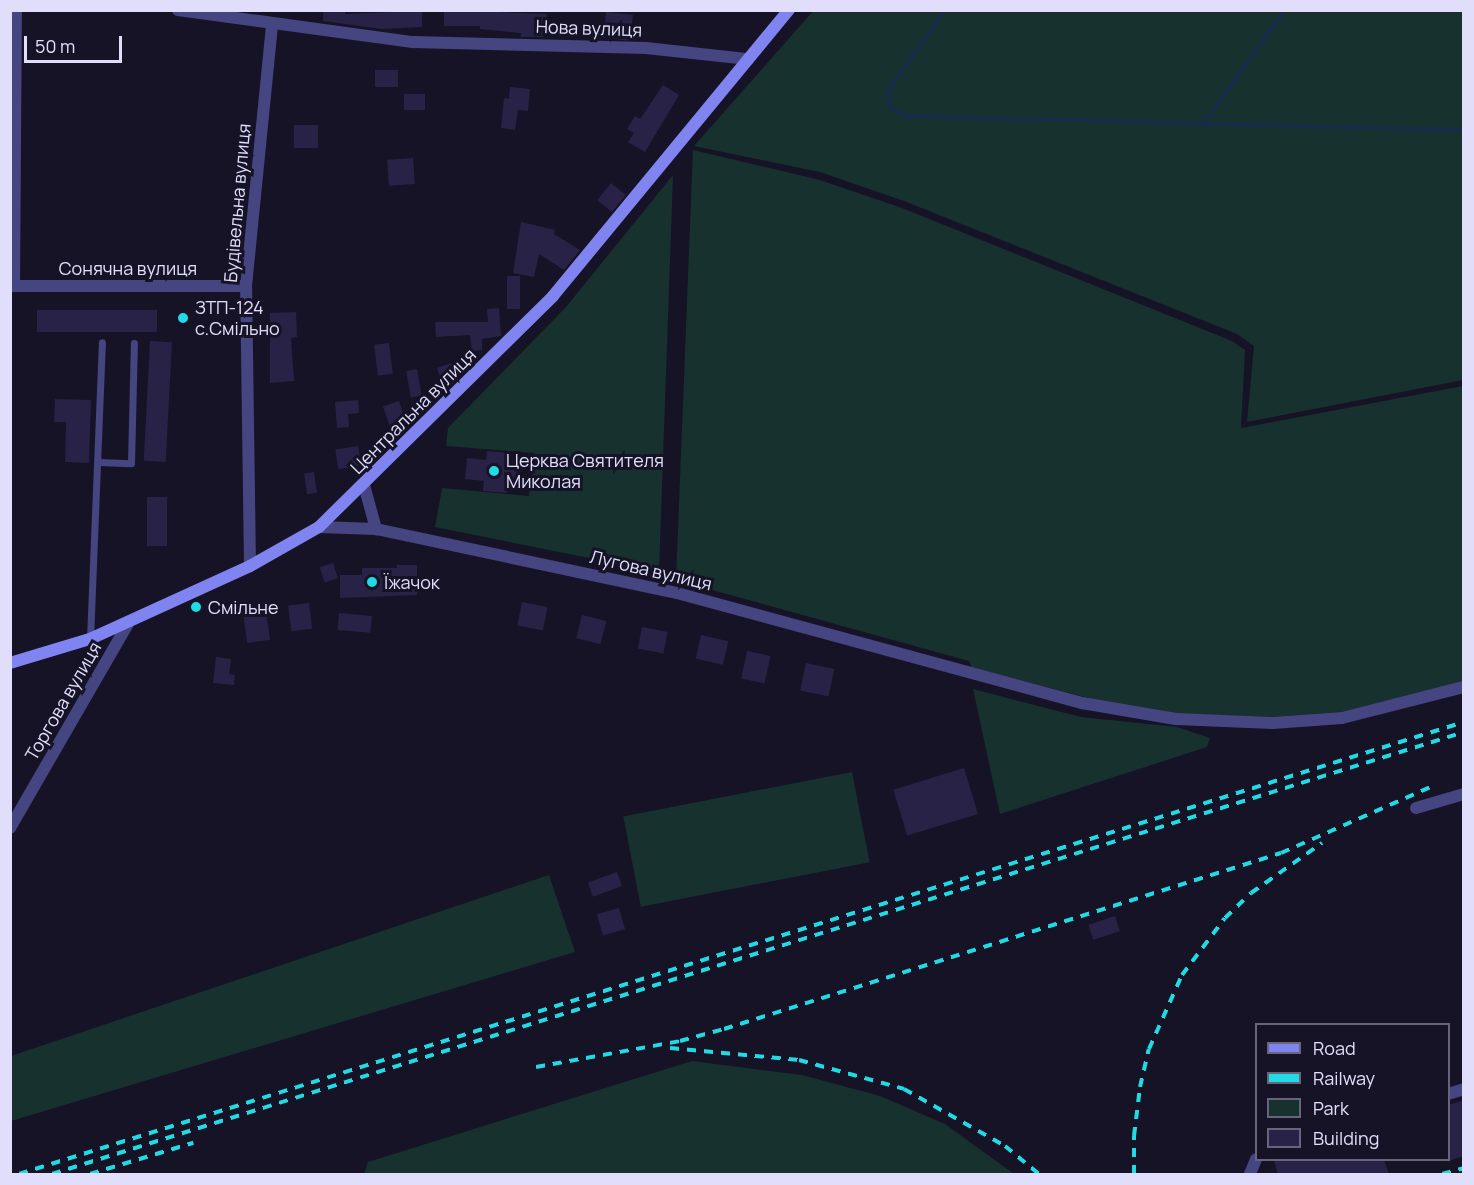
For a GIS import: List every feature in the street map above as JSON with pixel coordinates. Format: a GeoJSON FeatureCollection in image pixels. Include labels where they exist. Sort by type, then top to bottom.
{"type":"FeatureCollection","features":[{"type":"Feature","properties":{"kind":"street"},"geometry":{"type":"LineString","coordinates":[[12,286],[16,10]]}},
{"type":"Feature","properties":{"kind":"street","name":"Нова вулиця"},"geometry":{"type":"LineString","coordinates":[[178,10],[272,25],[413,42],[646,48],[748,60]]}},
{"type":"Feature","properties":{"kind":"street","name":"Центральна вулиця"},"geometry":{"type":"LineString","coordinates":[[10,663],[90,639],[129,622],[250,566],[319,527],[553,296],[789,10]]}},
{"type":"Feature","properties":{"kind":"street","name":"Будівельна вулиця"},"geometry":{"type":"LineString","coordinates":[[250,566],[246,286],[272,25]]}},
{"type":"Feature","properties":{"kind":"street","name":"Сонячна вулиця"},"geometry":{"type":"LineString","coordinates":[[12,286],[246,286]]}},
{"type":"Feature","properties":{"kind":"street"},"geometry":{"type":"LineString","coordinates":[[364,485],[376,529]]}},
{"type":"Feature","properties":{"kind":"street","name":"Лугова вулиця"},"geometry":{"type":"LineString","coordinates":[[319,527],[376,529],[677,593],[1120,710],[1234,723],[1342,718],[1464,687]]}},
{"type":"Feature","properties":{"kind":"street","name":"Торгова вулиця"},"geometry":{"type":"LineString","coordinates":[[10,828],[129,622]]}},
{"type":"Feature","properties":{"kind":"street"},"geometry":{"type":"LineString","coordinates":[[1416,808],[1464,794]]}},
{"type":"Feature","properties":{"kind":"lane"},"geometry":{"type":"LineString","coordinates":[[90,639],[102,342]]}},
{"type":"Feature","properties":{"kind":"lane"},"geometry":{"type":"LineString","coordinates":[[98,462],[131,463],[134,343]]}},
{"type":"Feature","properties":{"kind":"green space"},"geometry":{"type":"Polygon","coordinates":[[[814,10],[1463,11],[1463,380],[1247,422],[1254,346],[1237,334],[904,201],[820,172],[694,146],[814,10]]]}},
{"type":"Feature","properties":{"kind":"green space"},"geometry":{"type":"Polygon","coordinates":[[[693,150],[820,180],[902,208],[1232,341],[1245,350],[1241,428],[1463,386],[1463,682],[1341,712],[1273,717],[1176,714],[1108,703],[972,668],[969,661],[676,580],[693,150]]]}},
{"type":"Feature","properties":{"kind":"green space"},"geometry":{"type":"Polygon","coordinates":[[[673,175],[659,572],[435,527],[442,488],[529,496],[534,453],[446,446],[448,428],[566,307],[673,175]]]}},
{"type":"Feature","properties":{"kind":"green space"},"geometry":{"type":"Polygon","coordinates":[[[973,689],[1081,717],[1177,727],[1210,738],[1207,747],[1000,814],[973,689]]]}},
{"type":"Feature","properties":{"kind":"green space"},"geometry":{"type":"Polygon","coordinates":[[[852,772],[870,862],[641,907],[623,816],[852,772]]]}},
{"type":"Feature","properties":{"kind":"green space"},"geometry":{"type":"Polygon","coordinates":[[[549,875],[575,952],[11,1121],[11,1056],[549,875]]]}},
{"type":"Feature","properties":{"kind":"green space"},"geometry":{"type":"Polygon","coordinates":[[[692,1061],[802,1075],[880,1096],[945,1124],[1014,1174],[364,1174],[368,1162],[692,1061]]]}},
{"type":"Feature","properties":{"kind":"building"},"geometry":{"type":"Polygon","coordinates":[[[323,10],[345,10],[345,14],[422,11],[422,27],[382,29],[323,21],[323,10]]]}},
{"type":"Feature","properties":{"kind":"building"},"geometry":{"type":"Polygon","coordinates":[[[444,10],[547,14],[544,37],[521,37],[521,33],[480,29],[480,26],[444,26],[444,10]]]}},
{"type":"Feature","properties":{"kind":"building"},"geometry":{"type":"Polygon","coordinates":[[[606,12],[633,15],[630,41],[603,38],[606,12]]]}},
{"type":"Feature","properties":{"kind":"building"},"geometry":{"type":"Polygon","coordinates":[[[375,70],[398,70],[398,87],[375,87],[375,70]]]}},
{"type":"Feature","properties":{"kind":"building"},"geometry":{"type":"Polygon","coordinates":[[[663,85],[679,95],[645,152],[628,142],[634,133],[627,129],[635,116],[640,119],[663,85]]]}},
{"type":"Feature","properties":{"kind":"building"},"geometry":{"type":"Polygon","coordinates":[[[510,87],[530,89],[528,111],[518,110],[515,130],[501,128],[504,98],[509,99],[510,87]]]}},
{"type":"Feature","properties":{"kind":"building"},"geometry":{"type":"Polygon","coordinates":[[[404,94],[425,94],[425,110],[404,110],[404,94]]]}},
{"type":"Feature","properties":{"kind":"building"},"geometry":{"type":"Polygon","coordinates":[[[294,125],[318,125],[318,148],[294,148],[294,125]]]}},
{"type":"Feature","properties":{"kind":"building"},"geometry":{"type":"Polygon","coordinates":[[[413,158],[415,184],[389,186],[387,160],[413,158]]]}},
{"type":"Feature","properties":{"kind":"building"},"geometry":{"type":"Polygon","coordinates":[[[611,183],[626,195],[612,212],[597,200],[611,183]]]}},
{"type":"Feature","properties":{"kind":"building"},"geometry":{"type":"Polygon","coordinates":[[[521,222],[555,230],[554,234],[580,250],[564,270],[539,254],[534,277],[513,273],[521,222]]]}},
{"type":"Feature","properties":{"kind":"building"},"geometry":{"type":"Polygon","coordinates":[[[507,276],[520,276],[520,309],[507,309],[507,276]]]}},
{"type":"Feature","properties":{"kind":"building"},"geometry":{"type":"Polygon","coordinates":[[[499,308],[501,336],[482,339],[482,350],[472,351],[470,335],[436,337],[435,322],[488,322],[487,309],[499,308]]]}},
{"type":"Feature","properties":{"kind":"building"},"geometry":{"type":"Polygon","coordinates":[[[37,310],[157,310],[157,332],[37,332],[37,310]]]}},
{"type":"Feature","properties":{"kind":"building"},"geometry":{"type":"Polygon","coordinates":[[[296,312],[297,337],[291,338],[294,381],[270,383],[270,313],[296,312]]]}},
{"type":"Feature","properties":{"kind":"building"},"geometry":{"type":"Polygon","coordinates":[[[150,341],[172,342],[166,462],[144,461],[150,341]]]}},
{"type":"Feature","properties":{"kind":"building"},"geometry":{"type":"Polygon","coordinates":[[[389,343],[393,374],[378,376],[374,345],[389,343]]]}},
{"type":"Feature","properties":{"kind":"building"},"geometry":{"type":"Polygon","coordinates":[[[454,362],[459,377],[445,391],[437,368],[454,362]]]}},
{"type":"Feature","properties":{"kind":"building"},"geometry":{"type":"Polygon","coordinates":[[[417,369],[422,396],[411,397],[406,371],[417,369]]]}},
{"type":"Feature","properties":{"kind":"building"},"geometry":{"type":"Polygon","coordinates":[[[55,399],[91,400],[89,463],[65,462],[66,422],[54,422],[55,399]]]}},
{"type":"Feature","properties":{"kind":"building"},"geometry":{"type":"Polygon","coordinates":[[[358,400],[359,413],[348,414],[349,427],[337,428],[335,402],[358,400]]]}},
{"type":"Feature","properties":{"kind":"building"},"geometry":{"type":"Polygon","coordinates":[[[399,401],[408,427],[392,433],[383,407],[399,401]]]}},
{"type":"Feature","properties":{"kind":"building"},"geometry":{"type":"Polygon","coordinates":[[[358,446],[361,466],[338,469],[335,450],[358,446]]]}},
{"type":"Feature","properties":{"kind":"building","name":"Церква Святителя Миколая"},"geometry":{"type":"Polygon","coordinates":[[[487,451],[511,453],[510,462],[523,463],[521,485],[508,483],[507,493],[483,491],[484,481],[465,479],[467,458],[486,460],[487,451]]]}},
{"type":"Feature","properties":{"kind":"building"},"geometry":{"type":"Polygon","coordinates":[[[314,472],[317,493],[307,494],[304,473],[314,472]]]}},
{"type":"Feature","properties":{"kind":"building"},"geometry":{"type":"Polygon","coordinates":[[[147,497],[167,497],[167,546],[147,546],[147,497]]]}},
{"type":"Feature","properties":{"kind":"building"},"geometry":{"type":"Polygon","coordinates":[[[333,563],[338,578],[325,583],[320,567],[333,563]]]}},
{"type":"Feature","properties":{"kind":"building"},"geometry":{"type":"Polygon","coordinates":[[[397,565],[417,565],[417,595],[340,598],[340,575],[362,575],[362,568],[397,568],[397,565]]]}},
{"type":"Feature","properties":{"kind":"building"},"geometry":{"type":"Polygon","coordinates":[[[522,602],[548,607],[543,631],[517,626],[522,602]]]}},
{"type":"Feature","properties":{"kind":"building"},"geometry":{"type":"Polygon","coordinates":[[[309,603],[312,629],[291,631],[288,606],[309,603]]]}},
{"type":"Feature","properties":{"kind":"building"},"geometry":{"type":"Polygon","coordinates":[[[266,611],[270,640],[247,643],[243,614],[266,611]]]}},
{"type":"Feature","properties":{"kind":"building"},"geometry":{"type":"Polygon","coordinates":[[[339,613],[372,616],[370,633],[338,630],[339,613]]]}},
{"type":"Feature","properties":{"kind":"building"},"geometry":{"type":"Polygon","coordinates":[[[582,615],[606,621],[600,644],[576,638],[582,615]]]}},
{"type":"Feature","properties":{"kind":"building"},"geometry":{"type":"Polygon","coordinates":[[[642,627],[668,632],[663,654],[638,649],[642,627]]]}},
{"type":"Feature","properties":{"kind":"building"},"geometry":{"type":"Polygon","coordinates":[[[701,635],[728,641],[723,665],[696,658],[701,635]]]}},
{"type":"Feature","properties":{"kind":"building"},"geometry":{"type":"Polygon","coordinates":[[[747,651],[770,656],[765,683],[741,678],[747,651]]]}},
{"type":"Feature","properties":{"kind":"building"},"geometry":{"type":"Polygon","coordinates":[[[216,657],[231,659],[229,674],[235,675],[234,685],[213,683],[216,657]]]}},
{"type":"Feature","properties":{"kind":"building"},"geometry":{"type":"Polygon","coordinates":[[[806,663],[834,669],[829,696],[800,690],[806,663]]]}},
{"type":"Feature","properties":{"kind":"building"},"geometry":{"type":"Polygon","coordinates":[[[964,768],[978,814],[907,836],[893,790],[964,768]]]}},
{"type":"Feature","properties":{"kind":"building"},"geometry":{"type":"Polygon","coordinates":[[[617,872],[622,886],[593,897],[588,883],[617,872]]]}},
{"type":"Feature","properties":{"kind":"building"},"geometry":{"type":"Polygon","coordinates":[[[619,908],[625,929],[603,935],[597,914],[619,908]]]}},
{"type":"Feature","properties":{"kind":"building"},"geometry":{"type":"Polygon","coordinates":[[[1115,916],[1120,931],[1093,940],[1088,925],[1115,916]]]}},
{"type":"Feature","properties":{"kind":"building"},"geometry":{"type":"Polygon","coordinates":[[[1464,1100],[1464,1156],[1450,1161],[1450,1105],[1464,1100]]]}},
{"type":"Feature","properties":{"kind":"building"},"geometry":{"type":"Polygon","coordinates":[[[1274,1161],[1384,1161],[1389,1174],[1278,1174],[1274,1161]]]}},
{"type":"Feature","properties":{"kind":"waterway"},"geometry":{"type":"LineString","coordinates":[[945,10],[888,91],[888,102],[893,110],[906,116],[1464,130]]}},
{"type":"Feature","properties":{"kind":"waterway"},"geometry":{"type":"LineString","coordinates":[[1204,123],[1285,10]]}},
{"type":"Feature","properties":{"kind":"railway"},"geometry":{"type":"LineString","coordinates":[[19,1174],[1464,722]]}},
{"type":"Feature","properties":{"kind":"railway"},"geometry":{"type":"LineString","coordinates":[[52,1174],[1464,732]]}},
{"type":"Feature","properties":{"kind":"railway"},"geometry":{"type":"LineString","coordinates":[[536,1067],[680,1041],[724,1029],[1281,853],[1435,785]]}},
{"type":"Feature","properties":{"kind":"railway"},"geometry":{"type":"LineString","coordinates":[[1134,1174],[1134,1136],[1140,1087],[1149,1049],[1182,975],[1225,918],[1251,893],[1322,843]]}},
{"type":"Feature","properties":{"kind":"railway"},"geometry":{"type":"LineString","coordinates":[[670,1048],[799,1060],[904,1089],[1005,1146],[1039,1174]]}},
{"type":"Feature","properties":{"kind":"railway"},"geometry":{"type":"LineString","coordinates":[[90,1174],[193,1143]]}},
{"type":"Feature","properties":{"kind":"railway"},"geometry":{"type":"LineString","coordinates":[[1442,1174],[1464,1168]]}},
{"type":"Feature","properties":{"kind":"place","name":"ЗТП-124 с.Смільно"},"geometry":{"type":"Point","coordinates":[183,318]}},
{"type":"Feature","properties":{"kind":"place","name":"Церква Святителя Миколая"},"geometry":{"type":"Point","coordinates":[494,471]}},
{"type":"Feature","properties":{"kind":"place","name":"Їжачок"},"geometry":{"type":"Point","coordinates":[372,582]}},
{"type":"Feature","properties":{"kind":"place","name":"Смільне"},"geometry":{"type":"Point","coordinates":[196,607]}}]}
